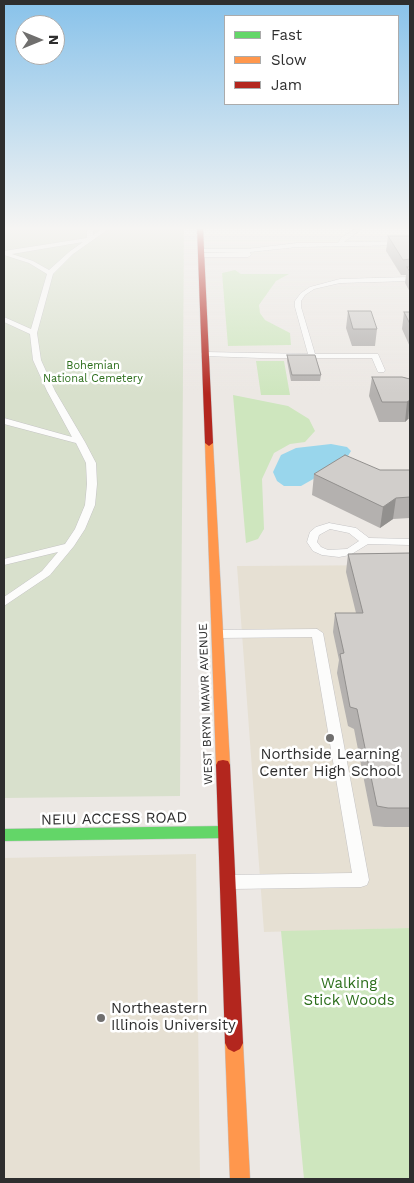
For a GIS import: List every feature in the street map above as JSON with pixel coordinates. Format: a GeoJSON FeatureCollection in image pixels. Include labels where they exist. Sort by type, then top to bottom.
{"type":"FeatureCollection","features":[{"type":"Feature","properties":{"kind":"street","name":"WEST BRYN MAWR AVENUE"},"geometry":{"type":"LineString","coordinates":[[202,283],[240,1179]]}},
{"type":"Feature","properties":{"kind":"street","name":"NEIU ACCESS ROAD"},"geometry":{"type":"LineString","coordinates":[[4,835],[225,832]]}},
{"type":"Feature","properties":{"kind":"lane"},"geometry":{"type":"LineString","coordinates":[[4,602],[46,573],[69,546],[80,529],[90,505],[92,484],[90,463],[81,442],[51,391],[37,360],[32,333],[47,283]]}},
{"type":"Feature","properties":{"kind":"lane"},"geometry":{"type":"LineString","coordinates":[[312,356],[298,301],[303,294],[312,288],[331,283]]}},
{"type":"Feature","properties":{"kind":"lane"},"geometry":{"type":"LineString","coordinates":[[4,319],[32,333]]}},
{"type":"Feature","properties":{"kind":"lane"},"geometry":{"type":"LineString","coordinates":[[205,354],[375,356],[381,370]]}},
{"type":"Feature","properties":{"kind":"lane"},"geometry":{"type":"LineString","coordinates":[[4,421],[81,442]]}},
{"type":"Feature","properties":{"kind":"lane"},"geometry":{"type":"LineString","coordinates":[[366,542],[410,542]]}},
{"type":"Feature","properties":{"kind":"lane"},"geometry":{"type":"LineString","coordinates":[[4,562],[69,546]]}},
{"type":"Feature","properties":{"kind":"lane"},"geometry":{"type":"LineString","coordinates":[[217,634],[317,633],[361,880],[227,882]]}},
{"type":"Feature","properties":{"kind":"shaded area","name":"Northside Learning Center High School"},"geometry":{"type":"Polygon","coordinates":[[[410,565],[410,928],[264,932],[237,566],[410,565]]]}},
{"type":"Feature","properties":{"kind":"shaded area","name":"Northeastern Illinois University"},"geometry":{"type":"Polygon","coordinates":[[[196,854],[200,1179],[4,1179],[4,858],[196,854]]]}},
{"type":"Feature","properties":{"kind":"green space","name":"Bohemian National Cemetery"},"geometry":{"type":"Polygon","coordinates":[[[4,283],[184,283],[180,796],[4,798],[4,283]]]}},
{"type":"Feature","properties":{"kind":"green space"},"geometry":{"type":"Polygon","coordinates":[[[223,283],[274,283],[259,305],[260,313],[265,320],[290,333],[291,345],[228,346],[223,283]]]}},
{"type":"Feature","properties":{"kind":"green space"},"geometry":{"type":"Polygon","coordinates":[[[256,361],[284,361],[290,395],[261,395],[256,361]]]}},
{"type":"Feature","properties":{"kind":"green space"},"geometry":{"type":"Polygon","coordinates":[[[233,395],[288,406],[309,419],[315,431],[305,442],[290,444],[274,453],[262,479],[264,529],[258,539],[246,543],[233,395]]]}},
{"type":"Feature","properties":{"kind":"green space","name":"Walking Stick Woods"},"geometry":{"type":"Polygon","coordinates":[[[410,928],[410,1179],[304,1179],[281,931],[410,928]]]}},
{"type":"Feature","properties":{"kind":"water"},"geometry":{"type":"Polygon","coordinates":[[[331,444],[347,447],[351,451],[345,461],[301,486],[284,486],[277,481],[273,472],[281,455],[296,448],[331,444]]]}},
{"type":"Feature","properties":{"kind":"building"},"geometry":{"type":"Polygon","coordinates":[[[348,311],[371,311],[377,329],[353,329],[348,311]]]}},
{"type":"Feature","properties":{"kind":"building"},"geometry":{"type":"Polygon","coordinates":[[[404,312],[410,312],[410,324],[404,312]]]}},
{"type":"Feature","properties":{"kind":"building"},"geometry":{"type":"Polygon","coordinates":[[[287,355],[315,355],[321,375],[292,375],[287,355]]]}},
{"type":"Feature","properties":{"kind":"building"},"geometry":{"type":"Polygon","coordinates":[[[372,377],[402,377],[410,379],[410,400],[407,402],[382,402],[372,377]]]}},
{"type":"Feature","properties":{"kind":"building"},"geometry":{"type":"Polygon","coordinates":[[[345,455],[380,470],[410,470],[410,497],[396,498],[383,507],[314,474],[345,455]]]}},
{"type":"Feature","properties":{"kind":"building"},"geometry":{"type":"Polygon","coordinates":[[[410,553],[410,808],[388,808],[377,806],[357,709],[350,707],[340,654],[344,653],[335,613],[363,613],[348,554],[410,553]]]}},
{"type":"Feature","properties":{"kind":"traffic: fast"},"geometry":{"type":"LineString","coordinates":[[4,835],[225,832]]}},
{"type":"Feature","properties":{"kind":"traffic: slow"},"geometry":{"type":"LineString","coordinates":[[209,443],[223,765]]}},
{"type":"Feature","properties":{"kind":"traffic: slow"},"geometry":{"type":"LineString","coordinates":[[234,1043],[240,1179]]}},
{"type":"Feature","properties":{"kind":"traffic: jam"},"geometry":{"type":"LineString","coordinates":[[202,283],[209,443]]}},
{"type":"Feature","properties":{"kind":"traffic: jam"},"geometry":{"type":"LineString","coordinates":[[223,765],[234,1043]]}},
{"type":"Feature","properties":{"kind":"place","name":"Northside Learning Center High School"},"geometry":{"type":"Point","coordinates":[330,738]}},
{"type":"Feature","properties":{"kind":"place","name":"Northeastern Illinois University"},"geometry":{"type":"Point","coordinates":[101,1018]}}]}
